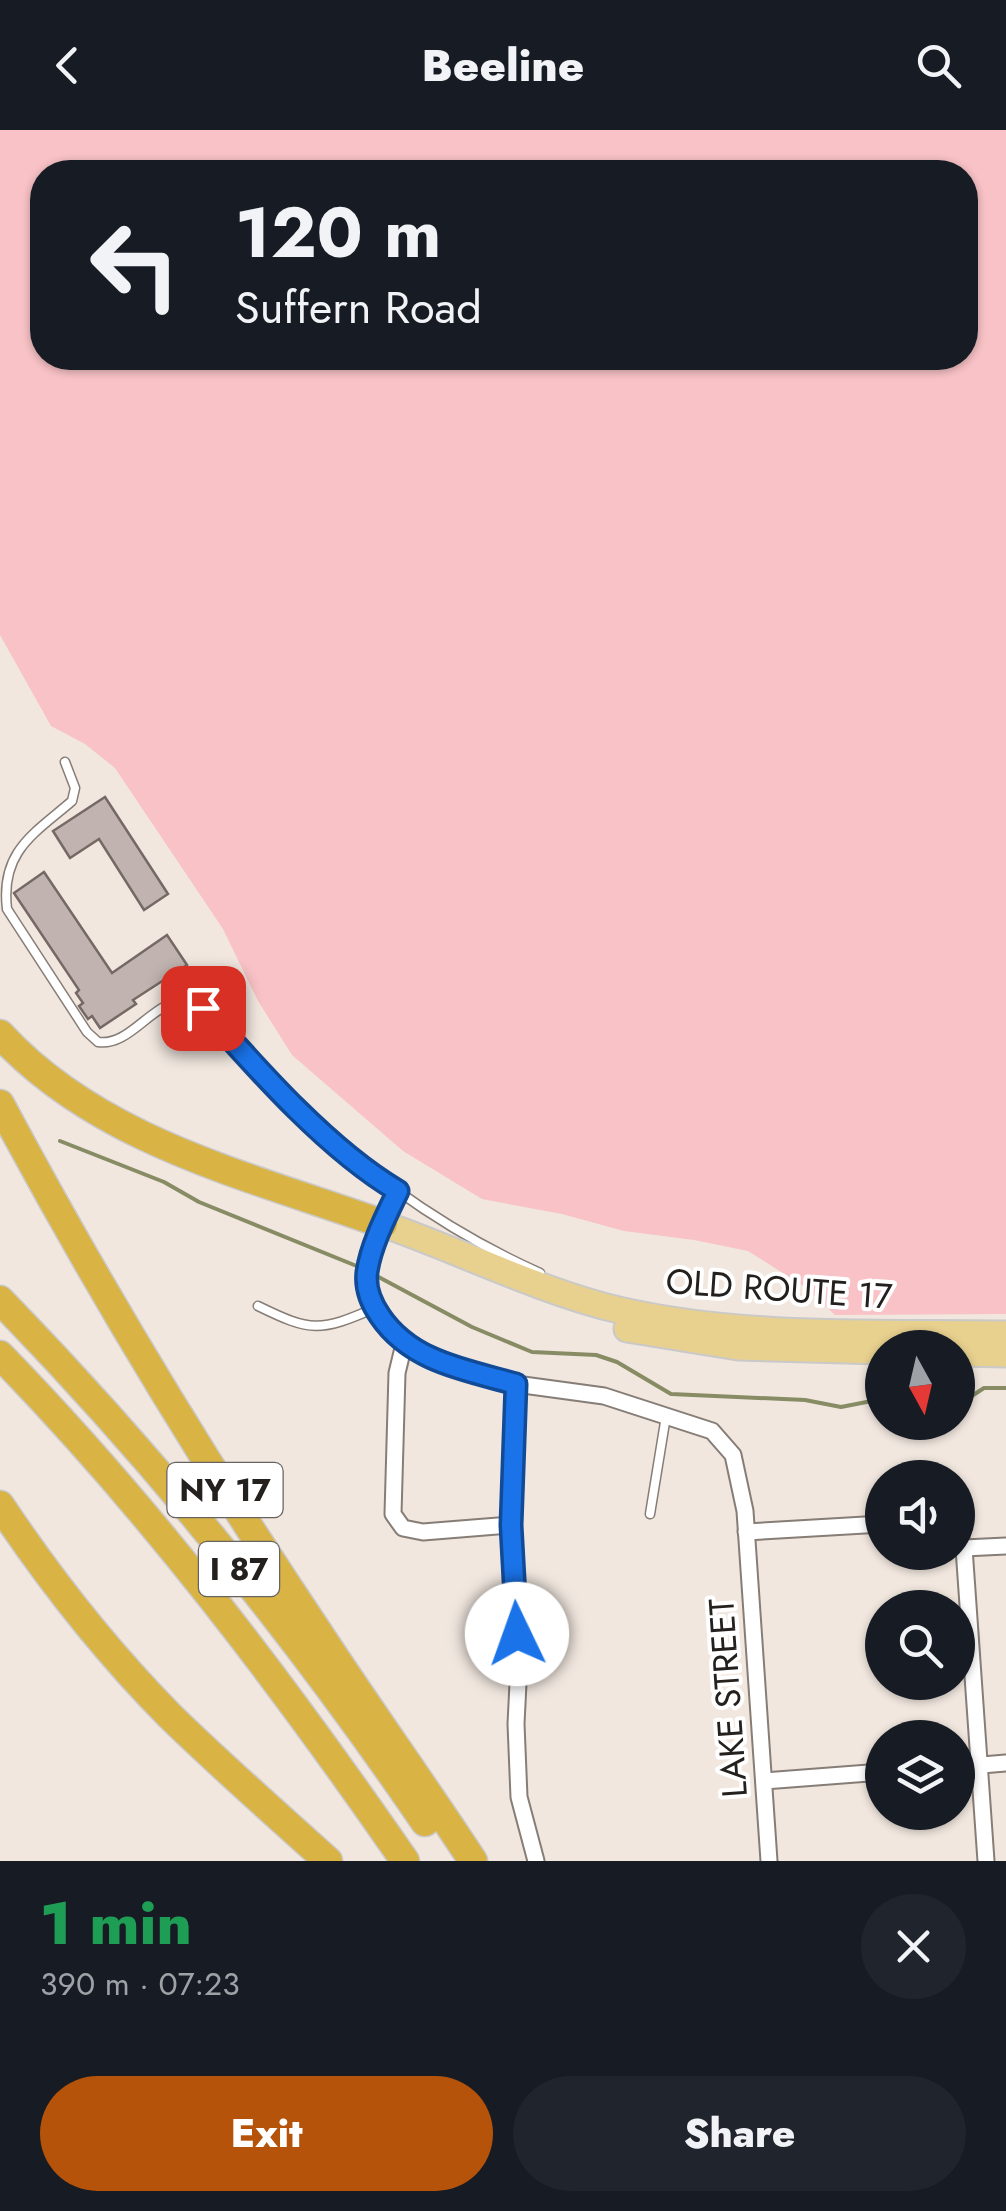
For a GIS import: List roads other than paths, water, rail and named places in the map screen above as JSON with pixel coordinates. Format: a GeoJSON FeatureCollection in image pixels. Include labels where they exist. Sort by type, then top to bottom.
{"type":"FeatureCollection","features":[{"type":"Feature","properties":{"kind":"highway"},"geometry":{"type":"LineString","coordinates":[[0,1034],[58,1087],[129,1130],[375,1248]]}},
{"type":"Feature","properties":{"kind":"highway","name":"NY 17"},"geometry":{"type":"LineString","coordinates":[[0,1104],[79,1248],[194,1440],[306,1616],[473,1861]]}},
{"type":"Feature","properties":{"kind":"highway","name":"I 87"},"geometry":{"type":"LineString","coordinates":[[0,1300],[129,1438],[236,1566],[355,1723],[451,1861]]}},
{"type":"Feature","properties":{"kind":"highway","name":"I 87"},"geometry":{"type":"LineString","coordinates":[[0,1355],[112,1476],[206,1590],[324,1745],[405,1861]]}},
{"type":"Feature","properties":{"kind":"highway"},"geometry":{"type":"LineString","coordinates":[[0,1505],[78,1612],[140,1684],[328,1861]]}},
{"type":"Feature","properties":{"kind":"main road","name":"OLD ROUTE 17"},"geometry":{"type":"LineString","coordinates":[[375,1248],[662,1319],[741,1328],[1006,1334]]}},
{"type":"Feature","properties":{"kind":"main road","name":"OLD ROUTE 17"},"geometry":{"type":"LineString","coordinates":[[375,1248],[643,1332],[738,1347],[865,1351]]}},
{"type":"Feature","properties":{"kind":"main road"},"geometry":{"type":"LineString","coordinates":[[975,1353],[1006,1354]]}},
{"type":"Feature","properties":{"kind":"street"},"geometry":{"type":"LineString","coordinates":[[375,1248],[369,1296],[374,1308],[404,1344],[397,1373],[393,1514],[403,1528],[423,1532],[511,1525]]}},
{"type":"Feature","properties":{"kind":"street","name":"LAKE STREET"},"geometry":{"type":"LineString","coordinates":[[404,1344],[437,1361],[516,1384],[604,1396],[712,1431],[733,1455],[741,1480],[746,1532],[768,1861]]}},
{"type":"Feature","properties":{"kind":"street"},"geometry":{"type":"LineString","coordinates":[[516,1384],[511,1525],[519,1663],[519,1798],[536,1861]]}},
{"type":"Feature","properties":{"kind":"street"},"geometry":{"type":"LineString","coordinates":[[746,1532],[865,1525]]}},
{"type":"Feature","properties":{"kind":"street"},"geometry":{"type":"LineString","coordinates":[[975,1547],[1006,1546]]}},
{"type":"Feature","properties":{"kind":"street"},"geometry":{"type":"LineString","coordinates":[[966,1570],[986,1861]]}},
{"type":"Feature","properties":{"kind":"street"},"geometry":{"type":"LineString","coordinates":[[975,1765],[1006,1763]]}},
{"type":"Feature","properties":{"kind":"street"},"geometry":{"type":"LineString","coordinates":[[764,1781],[865,1773]]}},
{"type":"Feature","properties":{"kind":"lane"},"geometry":{"type":"LineString","coordinates":[[65,762],[75,788],[72,800],[20,843],[4,867],[2,892],[7,908],[87,1032],[98,1042],[116,1041],[178,999],[194,1000],[360,1164],[474,1239],[543,1274]]}},
{"type":"Feature","properties":{"kind":"lane"},"geometry":{"type":"LineString","coordinates":[[375,1248],[398,1191]]}},
{"type":"Feature","properties":{"kind":"lane"},"geometry":{"type":"LineString","coordinates":[[558,1281],[680,1318],[741,1328]]}},
{"type":"Feature","properties":{"kind":"lane"},"geometry":{"type":"LineString","coordinates":[[258,1306],[299,1326],[320,1328],[374,1308]]}},
{"type":"Feature","properties":{"kind":"lane"},"geometry":{"type":"LineString","coordinates":[[650,1514],[666,1416]]}},
{"type":"Feature","properties":{"kind":"waterway"},"geometry":{"type":"LineString","coordinates":[[60,1141],[364,1269]]}},
{"type":"Feature","properties":{"kind":"waterway"},"geometry":{"type":"LineString","coordinates":[[373,1274],[472,1327],[532,1352],[596,1355],[617,1362],[671,1394],[805,1400],[841,1407],[865,1402]]}},
{"type":"Feature","properties":{"kind":"waterway"},"geometry":{"type":"LineString","coordinates":[[975,1394],[984,1388],[1006,1388]]}}]}
